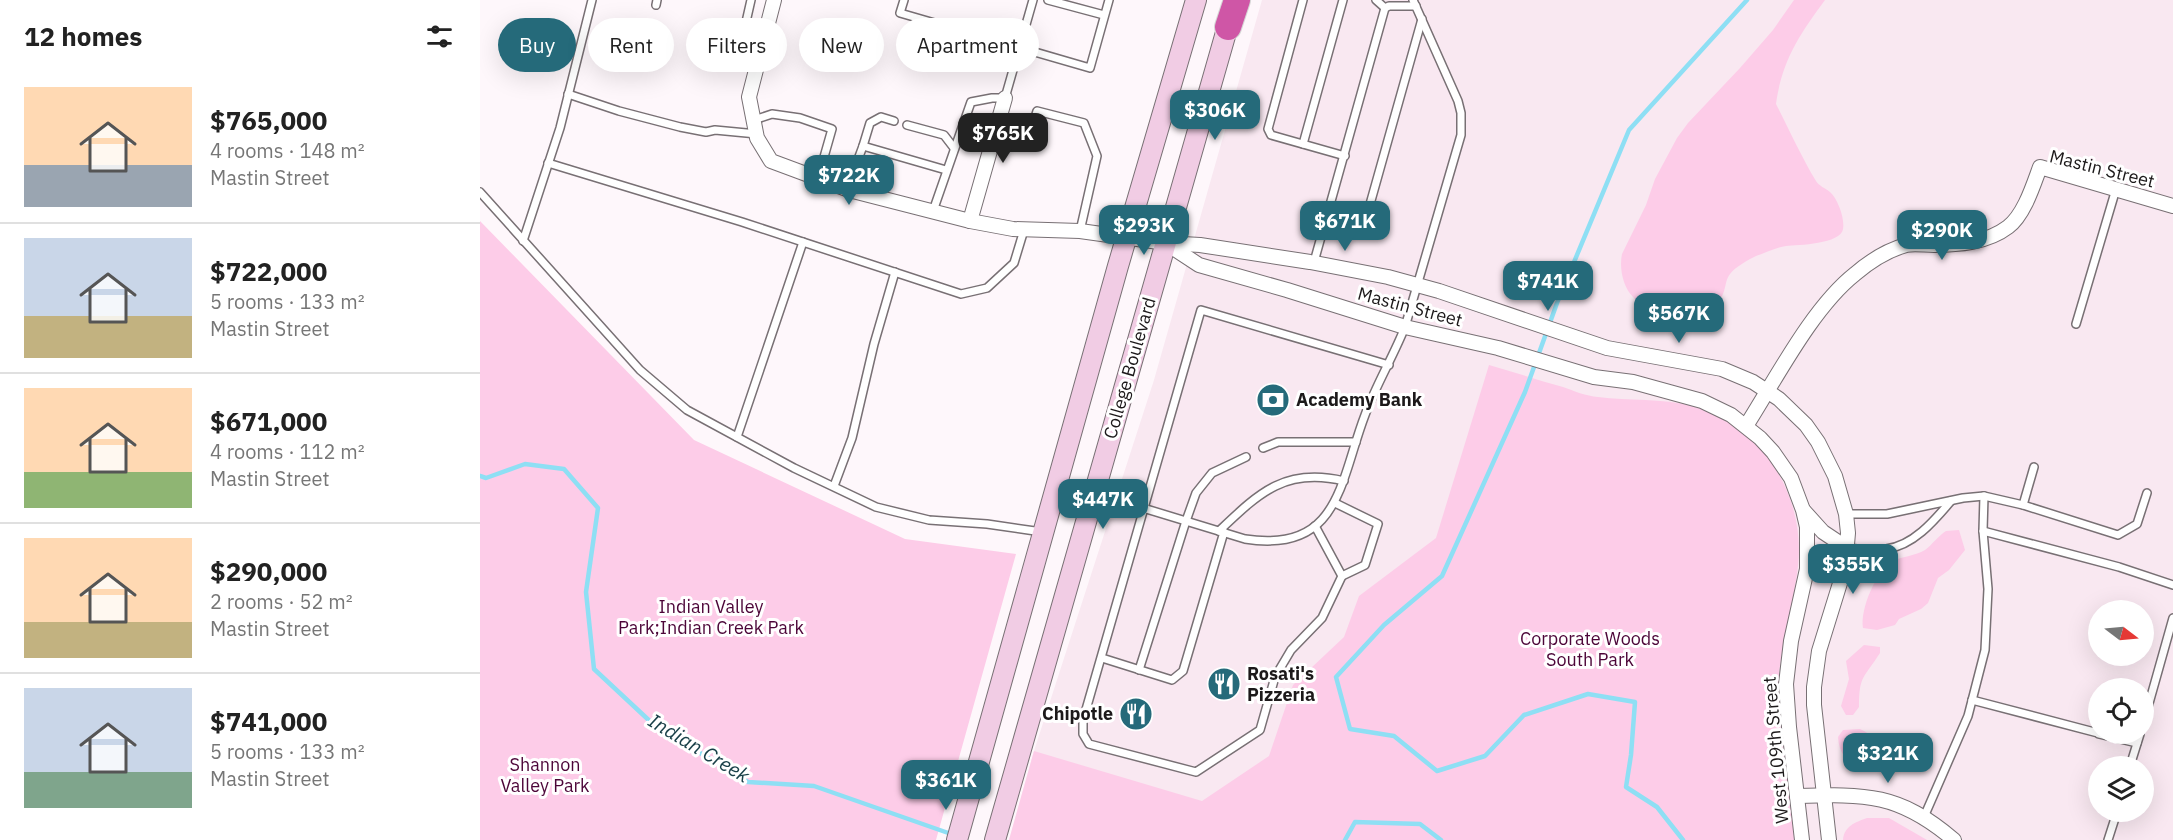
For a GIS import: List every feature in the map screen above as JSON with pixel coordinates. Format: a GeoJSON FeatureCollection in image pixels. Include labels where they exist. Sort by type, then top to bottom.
{"type":"FeatureCollection","features":[{"type":"Feature","properties":{"kind":"highway"},"geometry":{"type":"LineString","coordinates":[[1228,27],[1236,0]]}},
{"type":"Feature","properties":{"kind":"main road"},"geometry":{"type":"LineString","coordinates":[[957,840],[1126,238],[1196,0]]}},
{"type":"Feature","properties":{"kind":"main road","name":"College Boulevard"},"geometry":{"type":"LineString","coordinates":[[995,840],[1228,27]]}},
{"type":"Feature","properties":{"kind":"street","name":"Mastin Street"},"geometry":{"type":"LineString","coordinates":[[769,18],[774,0]]}},
{"type":"Feature","properties":{"kind":"street","name":"Mastin Street"},"geometry":{"type":"LineString","coordinates":[[755,72],[749,97],[757,134],[771,161],[847,189],[970,221],[1013,229],[1080,231],[1166,243],[1200,245],[1314,262],[1417,284],[1572,337],[1629,353],[1722,369],[1739,375],[1768,392]]}},
{"type":"Feature","properties":{"kind":"street"},"geometry":{"type":"LineString","coordinates":[[970,221],[1005,98]]}},
{"type":"Feature","properties":{"kind":"street","name":"Mastin Street"},"geometry":{"type":"LineString","coordinates":[[1166,243],[1198,265],[1405,327],[1498,348],[1594,377],[1633,382],[1702,402],[1719,408],[1746,426],[1809,326],[1834,293],[1855,273],[1879,257],[1907,245],[1962,244],[1986,238],[2009,226],[2027,201],[2040,168],[2173,206]]}},
{"type":"Feature","properties":{"kind":"street"},"geometry":{"type":"LineString","coordinates":[[1768,392],[1793,411],[1818,441],[1835,476],[1846,514],[1847,548],[1840,584],[1819,651],[1814,687],[1829,840]]}},
{"type":"Feature","properties":{"kind":"street","name":"West 109th Street"},"geometry":{"type":"LineString","coordinates":[[1746,426],[1773,452],[1791,478],[1807,526],[1807,569],[1791,641],[1786,684],[1802,840]]}},
{"type":"Feature","properties":{"kind":"street"},"geometry":{"type":"LineString","coordinates":[[1803,510],[1823,532],[1847,548]]}},
{"type":"Feature","properties":{"kind":"street"},"geometry":{"type":"LineString","coordinates":[[1797,796],[1855,795],[1893,802],[1924,817],[1954,840]]}},
{"type":"Feature","properties":{"kind":"lane"},"geometry":{"type":"LineString","coordinates":[[523,241],[568,94],[592,0]]}},
{"type":"Feature","properties":{"kind":"lane"},"geometry":{"type":"LineString","coordinates":[[747,18],[752,0]]}},
{"type":"Feature","properties":{"kind":"lane"},"geometry":{"type":"LineString","coordinates":[[904,0],[900,13],[917,18]]}},
{"type":"Feature","properties":{"kind":"lane"},"geometry":{"type":"LineString","coordinates":[[1028,18],[1033,0]]}},
{"type":"Feature","properties":{"kind":"lane"},"geometry":{"type":"LineString","coordinates":[[1048,0],[1104,15]]}},
{"type":"Feature","properties":{"kind":"lane"},"geometry":{"type":"LineString","coordinates":[[1039,54],[1090,68],[1109,0]]}},
{"type":"Feature","properties":{"kind":"lane"},"geometry":{"type":"LineString","coordinates":[[1303,0],[1268,129],[1271,135],[1345,156]]}},
{"type":"Feature","properties":{"kind":"lane"},"geometry":{"type":"LineString","coordinates":[[1303,144],[1343,0]]}},
{"type":"Feature","properties":{"kind":"lane"},"geometry":{"type":"LineString","coordinates":[[1376,0],[1385,8]]}},
{"type":"Feature","properties":{"kind":"lane"},"geometry":{"type":"LineString","coordinates":[[1094,493],[1221,532],[1265,542],[1283,540],[1302,534],[1326,516],[1335,503],[1366,410],[1405,327],[1458,146],[1461,125],[1458,101],[1415,3],[1385,8]]}},
{"type":"Feature","properties":{"kind":"lane"},"geometry":{"type":"LineString","coordinates":[[1314,262],[1385,8]]}},
{"type":"Feature","properties":{"kind":"lane"},"geometry":{"type":"LineString","coordinates":[[1327,220],[1357,227],[1365,222],[1422,19]]}},
{"type":"Feature","properties":{"kind":"lane"},"geometry":{"type":"LineString","coordinates":[[933,211],[971,102],[1005,98],[1012,72]]}},
{"type":"Feature","properties":{"kind":"lane"},"geometry":{"type":"LineString","coordinates":[[568,94],[619,111],[680,127],[706,132],[715,130],[757,134]]}},
{"type":"Feature","properties":{"kind":"lane"},"geometry":{"type":"LineString","coordinates":[[999,118],[1032,127],[1037,111],[1084,123],[1097,156],[1080,231]]}},
{"type":"Feature","properties":{"kind":"lane"},"geometry":{"type":"LineString","coordinates":[[754,120],[772,114],[800,118],[832,129],[818,178]]}},
{"type":"Feature","properties":{"kind":"lane"},"geometry":{"type":"LineString","coordinates":[[847,189],[870,123],[881,117],[894,121]]}},
{"type":"Feature","properties":{"kind":"lane"},"geometry":{"type":"LineString","coordinates":[[907,125],[944,135],[954,148]]}},
{"type":"Feature","properties":{"kind":"lane"},"geometry":{"type":"LineString","coordinates":[[862,146],[946,171]]}},
{"type":"Feature","properties":{"kind":"lane"},"geometry":{"type":"LineString","coordinates":[[548,163],[961,294],[987,288],[1014,262],[1024,229]]}},
{"type":"Feature","properties":{"kind":"lane"},"geometry":{"type":"LineString","coordinates":[[2076,324],[2116,189]]}},
{"type":"Feature","properties":{"kind":"lane"},"geometry":{"type":"LineString","coordinates":[[480,192],[640,370],[687,410],[794,468],[876,507],[930,520],[987,524],[1044,533]]}},
{"type":"Feature","properties":{"kind":"lane"},"geometry":{"type":"LineString","coordinates":[[737,437],[803,242]]}},
{"type":"Feature","properties":{"kind":"lane"},"geometry":{"type":"LineString","coordinates":[[834,486],[852,438],[874,344],[895,272]]}},
{"type":"Feature","properties":{"kind":"lane"},"geometry":{"type":"LineString","coordinates":[[1335,503],[1378,524],[1365,565],[1342,576],[1322,618],[1291,650],[1275,676],[1260,730],[1196,772],[1089,744],[1083,734],[1083,720],[1201,310],[1389,365]]}},
{"type":"Feature","properties":{"kind":"lane"},"geometry":{"type":"LineString","coordinates":[[1263,448],[1278,442],[1356,442]]}},
{"type":"Feature","properties":{"kind":"lane"},"geometry":{"type":"LineString","coordinates":[[1139,670],[1196,493],[1212,474],[1246,457]]}},
{"type":"Feature","properties":{"kind":"lane"},"geometry":{"type":"LineString","coordinates":[[2023,505],[2034,466]]}},
{"type":"Feature","properties":{"kind":"lane"},"geometry":{"type":"LineString","coordinates":[[1102,658],[1172,680],[1183,671],[1221,532],[1254,498],[1279,484],[1300,477],[1325,476],[1344,481]]}},
{"type":"Feature","properties":{"kind":"lane"},"geometry":{"type":"LineString","coordinates":[[1846,514],[1887,514],[1963,498],[1984,496],[2023,505],[2118,535],[2137,524],[2147,493]]}},
{"type":"Feature","properties":{"kind":"lane"},"geometry":{"type":"LineString","coordinates":[[1924,817],[1968,716],[1985,650],[1988,589],[1983,531],[1984,496]]}},
{"type":"Feature","properties":{"kind":"lane"},"geometry":{"type":"LineString","coordinates":[[1847,548],[1885,549],[1904,545],[1933,522],[1951,501]]}},
{"type":"Feature","properties":{"kind":"lane"},"geometry":{"type":"LineString","coordinates":[[1315,526],[1342,576]]}},
{"type":"Feature","properties":{"kind":"lane"},"geometry":{"type":"LineString","coordinates":[[1983,531],[2119,567],[2173,585]]}},
{"type":"Feature","properties":{"kind":"lane"},"geometry":{"type":"LineString","coordinates":[[2154,685],[2173,618]]}},
{"type":"Feature","properties":{"kind":"lane"},"geometry":{"type":"LineString","coordinates":[[1972,700],[2088,730]]}},
{"type":"Feature","properties":{"kind":"lane"},"geometry":{"type":"LineString","coordinates":[[2108,840],[2114,822]]}},
{"type":"Feature","properties":{"kind":"shaded area"},"geometry":{"type":"Polygon","coordinates":[[[1262,0],[2173,0],[2173,840],[1009,840],[1034,751],[1154,380],[1262,0]]]}},
{"type":"Feature","properties":{"kind":"green space"},"geometry":{"type":"Polygon","coordinates":[[[1794,0],[1825,0],[1793,48],[1783,74],[1776,104],[1816,181],[1836,199],[1842,215],[1843,229],[1835,238],[1827,241],[1782,247],[1750,259],[1730,274],[1722,296],[1701,321],[1690,327],[1679,328],[1668,325],[1645,309],[1630,293],[1623,277],[1622,254],[1646,205],[1655,179],[1677,138],[1773,30],[1794,0]]]}},
{"type":"Feature","properties":{"kind":"green space","name":"Indian Valley Park;Indian Creek Park"},"geometry":{"type":"Polygon","coordinates":[[[480,221],[694,440],[905,539],[1016,554],[936,840],[480,840],[480,221]]]}},
{"type":"Feature","properties":{"kind":"green space","name":"Corporate Woods South Park"},"geometry":{"type":"Polygon","coordinates":[[[1489,365],[1589,396],[1692,406],[1717,415],[1739,429],[1774,467],[1795,514],[1799,540],[1796,583],[1778,683],[1781,735],[1794,840],[1009,840],[1034,751],[1202,801],[1269,756],[1293,685],[1344,637],[1359,596],[1436,538],[1489,365]]]}},
{"type":"Feature","properties":{"kind":"green space"},"geometry":{"type":"Polygon","coordinates":[[[1959,530],[1965,550],[1949,570],[1938,578],[1928,603],[1921,609],[1899,619],[1895,625],[1877,630],[1863,628],[1864,611],[1870,591],[1887,566],[1897,559],[1925,550],[1946,531],[1959,530]]]}},
{"type":"Feature","properties":{"kind":"green space"},"geometry":{"type":"Polygon","coordinates":[[[1864,645],[1880,647],[1880,653],[1861,682],[1859,707],[1853,715],[1846,715],[1841,706],[1849,679],[1846,661],[1864,645]]]}},
{"type":"Feature","properties":{"kind":"green space"},"geometry":{"type":"Polygon","coordinates":[[[1860,729],[1870,734],[1896,756],[1922,747],[1928,756],[1925,765],[1919,771],[1915,771],[1864,766],[1849,761],[1840,748],[1838,737],[1843,730],[1860,729]]]}},
{"type":"Feature","properties":{"kind":"green space"},"geometry":{"type":"Polygon","coordinates":[[[1867,818],[1889,818],[1927,840],[1843,840],[1848,828],[1867,818]]]}},
{"type":"Feature","properties":{"kind":"waterway"},"geometry":{"type":"LineString","coordinates":[[1683,840],[1657,807],[1626,787],[1635,702],[1588,694],[1524,715],[1485,756],[1437,771],[1394,736],[1350,729],[1336,677],[1384,625],[1442,576],[1525,392],[1557,303],[1629,130],[1747,0]]}},
{"type":"Feature","properties":{"kind":"waterway","name":"Indian Creek"},"geometry":{"type":"LineString","coordinates":[[480,476],[486,478],[525,464],[564,469],[598,508],[586,592],[594,669],[654,725],[748,782],[814,786],[954,835]]}},
{"type":"Feature","properties":{"kind":"waterway","name":"Indian Creek"},"geometry":{"type":"LineString","coordinates":[[1345,840],[1355,822],[1420,824],[1441,840]]}},
{"type":"Feature","properties":{"kind":"place","name":"Academy Bank"},"geometry":{"type":"Point","coordinates":[1273,400]}},
{"type":"Feature","properties":{"kind":"place","name":"Rosati's Pizzeria"},"geometry":{"type":"Point","coordinates":[1224,684]}},
{"type":"Feature","properties":{"kind":"place","name":"Chipotle"},"geometry":{"type":"Point","coordinates":[1136,714]}},
{"type":"Feature","properties":{"kind":"park label","name":"Shannon Valley Park"},"geometry":{"type":"Point","coordinates":[545,775]}}]}
